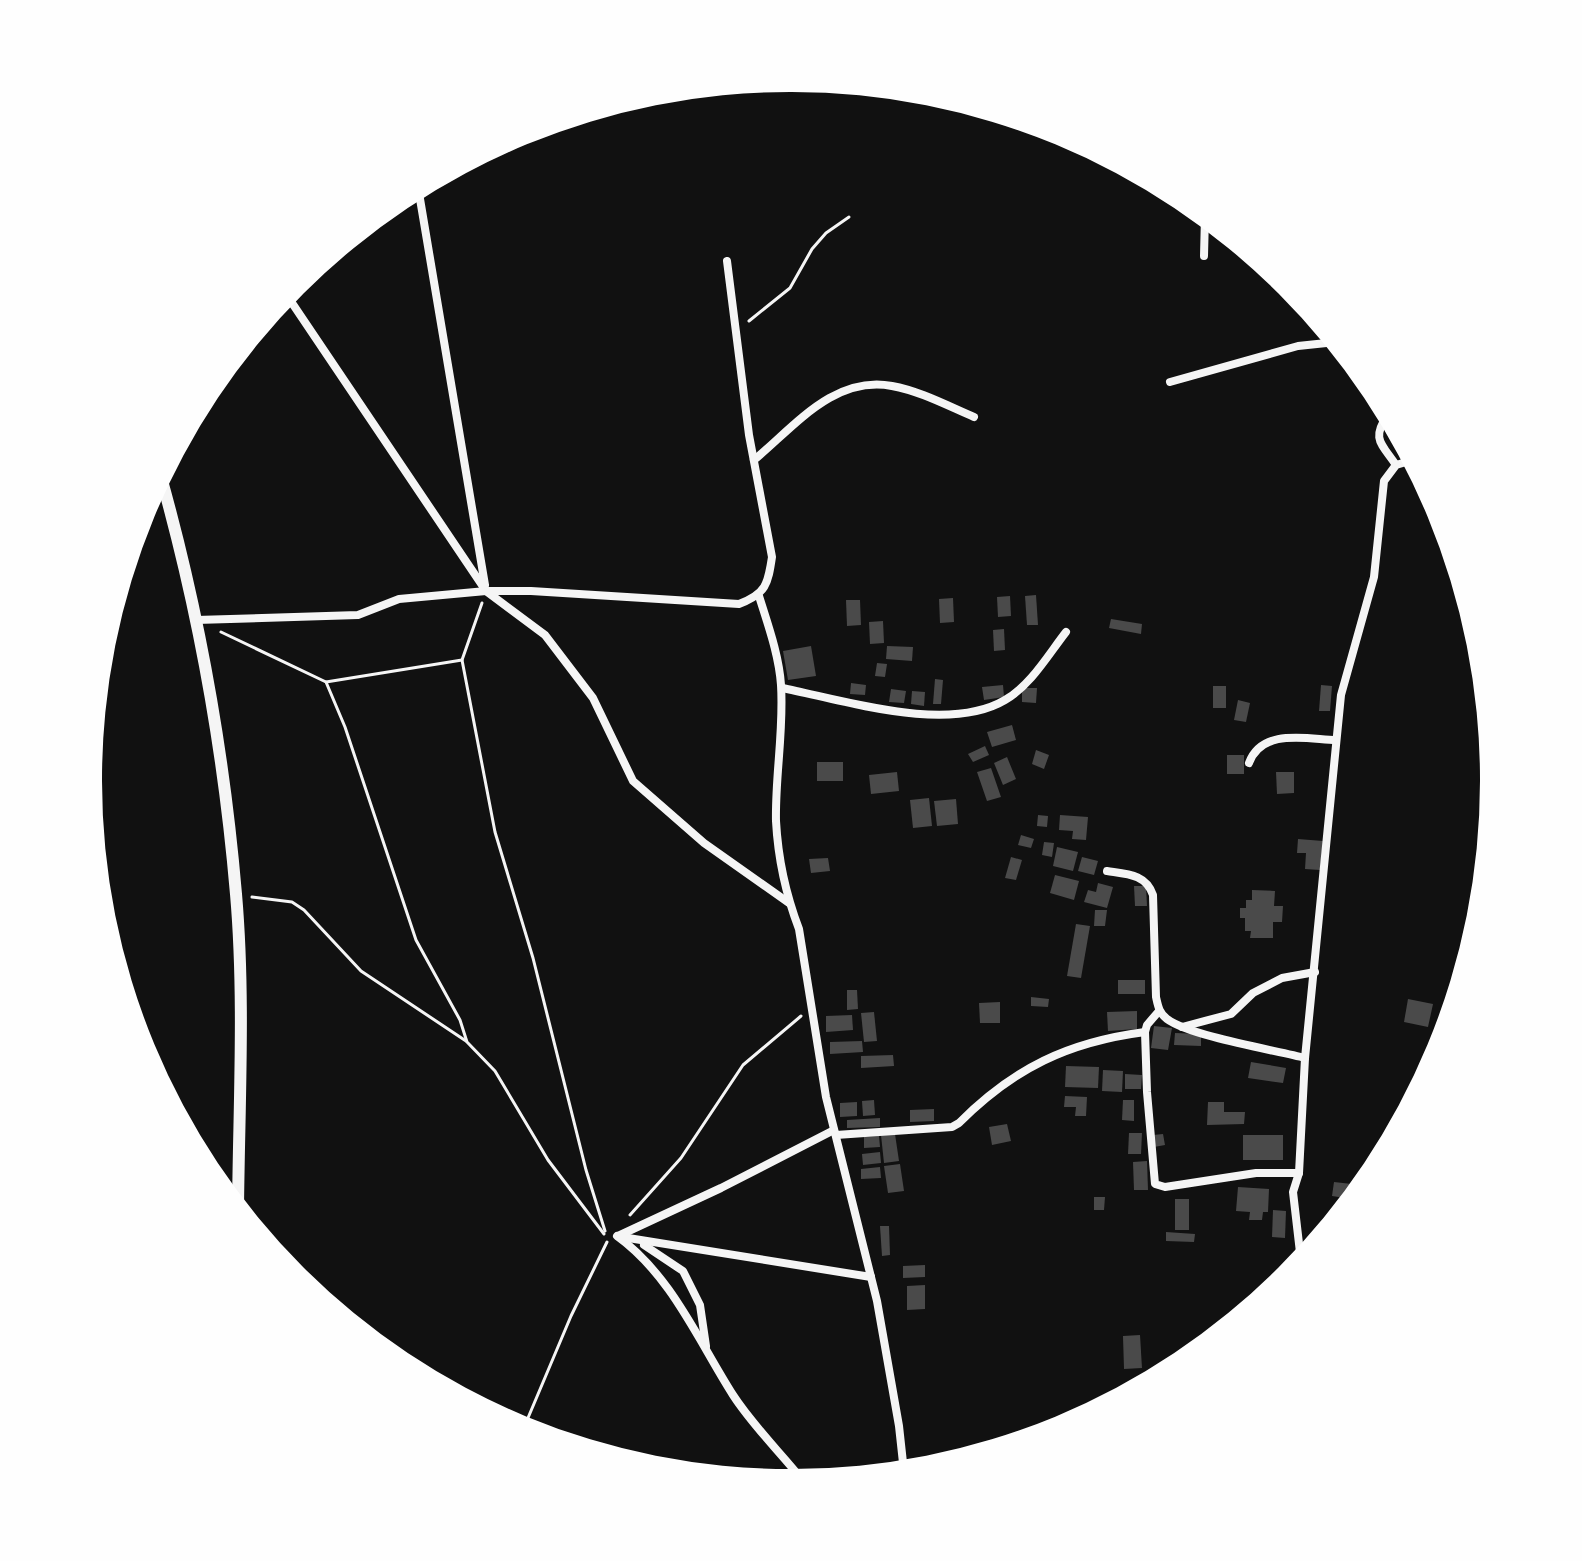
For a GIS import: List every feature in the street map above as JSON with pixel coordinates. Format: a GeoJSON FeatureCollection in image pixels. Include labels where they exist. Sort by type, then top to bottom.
{"type":"FeatureCollection","features":[{"type":"Feature","properties":{"kind":"main road"},"geometry":{"type":"LineString","coordinates":[[165,495],[212,700],[236,895],[238,1190]]}},
{"type":"Feature","properties":{"kind":"street"},"geometry":{"type":"LineString","coordinates":[[420,200],[486,591]]}},
{"type":"Feature","properties":{"kind":"street"},"geometry":{"type":"LineString","coordinates":[[1204,256],[1205,230]]}},
{"type":"Feature","properties":{"kind":"street"},"geometry":{"type":"LineString","coordinates":[[727,261],[754,460],[772,557],[769,575],[759,596],[782,688],[776,820],[789,903],[799,929],[810,1009],[835,1132],[871,1277],[903,1460]]}},
{"type":"Feature","properties":{"kind":"street"},"geometry":{"type":"LineString","coordinates":[[294,305],[486,591],[545,635],[593,698],[633,781],[704,843],[789,903]]}},
{"type":"Feature","properties":{"kind":"street"},"geometry":{"type":"LineString","coordinates":[[1170,382],[1298,346],[1323,343]]}},
{"type":"Feature","properties":{"kind":"street"},"geometry":{"type":"LineString","coordinates":[[754,460],[826,400],[845,389],[868,384],[896,386],[974,417]]}},
{"type":"Feature","properties":{"kind":"street"},"geometry":{"type":"LineString","coordinates":[[1380,425],[1379,441],[1396,465]]}},
{"type":"Feature","properties":{"kind":"street"},"geometry":{"type":"LineString","coordinates":[[1299,1245],[1293,1192],[1299,1173],[1305,1058],[1341,695],[1374,577],[1384,481],[1396,465],[1401,463]]}},
{"type":"Feature","properties":{"kind":"street"},"geometry":{"type":"LineString","coordinates":[[196,620],[358,615],[399,599],[486,591],[739,604],[759,596]]}},
{"type":"Feature","properties":{"kind":"street"},"geometry":{"type":"LineString","coordinates":[[782,688],[925,714],[973,711],[1008,699],[1028,681],[1066,632]]}},
{"type":"Feature","properties":{"kind":"street"},"geometry":{"type":"LineString","coordinates":[[1249,763],[1259,745],[1274,740],[1336,740]]}},
{"type":"Feature","properties":{"kind":"street"},"geometry":{"type":"LineString","coordinates":[[1107,871],[1133,875],[1150,886],[1153,895],[1153,963],[1159,1011],[1167,1019],[1182,1027],[1305,1058]]}},
{"type":"Feature","properties":{"kind":"street"},"geometry":{"type":"LineString","coordinates":[[1182,1027],[1231,1014],[1253,993],[1282,978],[1315,972]]}},
{"type":"Feature","properties":{"kind":"street"},"geometry":{"type":"LineString","coordinates":[[1159,1011],[1145,1032],[1155,1184],[1165,1187],[1256,1173],[1299,1173]]}},
{"type":"Feature","properties":{"kind":"street"},"geometry":{"type":"LineString","coordinates":[[617,1236],[835,1132],[952,1127],[1003,1084],[1028,1068],[1079,1046],[1145,1032]]}},
{"type":"Feature","properties":{"kind":"street"},"geometry":{"type":"LineString","coordinates":[[617,1236],[871,1277]]}},
{"type":"Feature","properties":{"kind":"street"},"geometry":{"type":"LineString","coordinates":[[617,1236],[638,1252],[667,1286],[736,1399],[793,1469]]}},
{"type":"Feature","properties":{"kind":"street"},"geometry":{"type":"LineString","coordinates":[[617,1236],[650,1246],[683,1271],[700,1305],[707,1352]]}},
{"type":"Feature","properties":{"kind":"path"},"geometry":{"type":"LineString","coordinates":[[736,330],[790,288],[819,241],[849,217]]}},
{"type":"Feature","properties":{"kind":"path"},"geometry":{"type":"LineString","coordinates":[[236,895],[292,902],[304,910],[361,971],[467,1042],[495,1071],[548,1160],[608,1239],[586,1170],[533,958],[495,832],[462,660],[486,591]]}},
{"type":"Feature","properties":{"kind":"path"},"geometry":{"type":"LineString","coordinates":[[196,620],[326,682],[462,660]]}},
{"type":"Feature","properties":{"kind":"path"},"geometry":{"type":"LineString","coordinates":[[326,682],[345,727],[416,940],[460,1020],[467,1042]]}},
{"type":"Feature","properties":{"kind":"building"},"geometry":{"type":"Polygon","coordinates":[[[1036,595],[1038,625],[1027,625],[1025,596],[1036,595]]]}},
{"type":"Feature","properties":{"kind":"building"},"geometry":{"type":"Polygon","coordinates":[[[1010,596],[1011,616],[998,617],[997,597],[1010,596]]]}},
{"type":"Feature","properties":{"kind":"building"},"geometry":{"type":"Polygon","coordinates":[[[953,598],[954,622],[940,623],[939,599],[953,598]]]}},
{"type":"Feature","properties":{"kind":"building"},"geometry":{"type":"Polygon","coordinates":[[[846,600],[860,600],[861,625],[847,626],[846,600]]]}},
{"type":"Feature","properties":{"kind":"building"},"geometry":{"type":"Polygon","coordinates":[[[1111,619],[1142,624],[1141,634],[1109,628],[1111,619]]]}},
{"type":"Feature","properties":{"kind":"building"},"geometry":{"type":"Polygon","coordinates":[[[883,621],[884,643],[870,644],[869,622],[883,621]]]}},
{"type":"Feature","properties":{"kind":"building"},"geometry":{"type":"Polygon","coordinates":[[[1004,629],[1005,650],[994,651],[993,630],[1004,629]]]}},
{"type":"Feature","properties":{"kind":"building"},"geometry":{"type":"Polygon","coordinates":[[[811,646],[816,676],[788,680],[783,651],[811,646]]]}},
{"type":"Feature","properties":{"kind":"building"},"geometry":{"type":"Polygon","coordinates":[[[887,646],[913,647],[912,661],[886,659],[887,646]]]}},
{"type":"Feature","properties":{"kind":"building"},"geometry":{"type":"Polygon","coordinates":[[[877,663],[887,664],[885,677],[875,676],[877,663]]]}},
{"type":"Feature","properties":{"kind":"building"},"geometry":{"type":"Polygon","coordinates":[[[935,679],[943,680],[941,704],[933,704],[935,679]]]}},
{"type":"Feature","properties":{"kind":"building"},"geometry":{"type":"Polygon","coordinates":[[[851,683],[866,685],[865,695],[850,694],[851,683]]]}},
{"type":"Feature","properties":{"kind":"building"},"geometry":{"type":"Polygon","coordinates":[[[1003,685],[1004,697],[984,700],[982,687],[1003,685]]]}},
{"type":"Feature","properties":{"kind":"building"},"geometry":{"type":"Polygon","coordinates":[[[1321,685],[1332,686],[1330,711],[1319,711],[1321,685]]]}},
{"type":"Feature","properties":{"kind":"building"},"geometry":{"type":"Polygon","coordinates":[[[1213,686],[1226,686],[1226,708],[1213,708],[1213,686]]]}},
{"type":"Feature","properties":{"kind":"building"},"geometry":{"type":"Polygon","coordinates":[[[1022,688],[1037,688],[1036,703],[1022,702],[1022,688]]]}},
{"type":"Feature","properties":{"kind":"building"},"geometry":{"type":"Polygon","coordinates":[[[891,689],[906,691],[904,703],[889,702],[891,689]]]}},
{"type":"Feature","properties":{"kind":"building"},"geometry":{"type":"Polygon","coordinates":[[[912,691],[925,692],[924,706],[911,704],[912,691]]]}},
{"type":"Feature","properties":{"kind":"building"},"geometry":{"type":"Polygon","coordinates":[[[1238,700],[1250,703],[1246,722],[1234,720],[1238,700]]]}},
{"type":"Feature","properties":{"kind":"building"},"geometry":{"type":"Polygon","coordinates":[[[1012,725],[1016,740],[992,747],[987,732],[1012,725]]]}},
{"type":"Feature","properties":{"kind":"building"},"geometry":{"type":"Polygon","coordinates":[[[985,746],[989,755],[973,762],[968,754],[985,746]]]}},
{"type":"Feature","properties":{"kind":"building"},"geometry":{"type":"Polygon","coordinates":[[[1036,750],[1049,755],[1044,769],[1032,764],[1036,750]]]}},
{"type":"Feature","properties":{"kind":"building"},"geometry":{"type":"Polygon","coordinates":[[[1227,755],[1244,755],[1244,774],[1227,774],[1227,755]]]}},
{"type":"Feature","properties":{"kind":"building"},"geometry":{"type":"Polygon","coordinates":[[[1007,757],[1016,779],[1003,785],[994,763],[1007,757]]]}},
{"type":"Feature","properties":{"kind":"building"},"geometry":{"type":"Polygon","coordinates":[[[817,762],[843,762],[843,781],[817,781],[817,762]]]}},
{"type":"Feature","properties":{"kind":"building"},"geometry":{"type":"Polygon","coordinates":[[[991,768],[1001,797],[987,801],[977,772],[991,768]]]}},
{"type":"Feature","properties":{"kind":"building"},"geometry":{"type":"Polygon","coordinates":[[[897,772],[899,791],[871,794],[869,775],[897,772]]]}},
{"type":"Feature","properties":{"kind":"building"},"geometry":{"type":"Polygon","coordinates":[[[1276,772],[1294,772],[1294,793],[1277,794],[1276,772]]]}},
{"type":"Feature","properties":{"kind":"building"},"geometry":{"type":"Polygon","coordinates":[[[929,798],[932,826],[913,828],[910,800],[929,798]]]}},
{"type":"Feature","properties":{"kind":"building"},"geometry":{"type":"Polygon","coordinates":[[[956,799],[958,824],[937,826],[934,801],[956,799]]]}},
{"type":"Feature","properties":{"kind":"building"},"geometry":{"type":"Polygon","coordinates":[[[1038,815],[1048,816],[1047,827],[1037,826],[1038,815]]]}},
{"type":"Feature","properties":{"kind":"building"},"geometry":{"type":"Polygon","coordinates":[[[1060,815],[1088,817],[1086,840],[1072,839],[1073,831],[1059,830],[1060,815]]]}},
{"type":"Feature","properties":{"kind":"building"},"geometry":{"type":"Polygon","coordinates":[[[1021,835],[1034,839],[1031,848],[1018,845],[1021,835]]]}},
{"type":"Feature","properties":{"kind":"building"},"geometry":{"type":"Polygon","coordinates":[[[1298,839],[1323,841],[1320,870],[1305,869],[1306,853],[1297,853],[1298,839]]]}},
{"type":"Feature","properties":{"kind":"building"},"geometry":{"type":"Polygon","coordinates":[[[1044,842],[1054,843],[1052,857],[1042,855],[1044,842]]]}},
{"type":"Feature","properties":{"kind":"building"},"geometry":{"type":"Polygon","coordinates":[[[1057,847],[1078,852],[1073,871],[1053,866],[1057,847]]]}},
{"type":"Feature","properties":{"kind":"building"},"geometry":{"type":"Polygon","coordinates":[[[1011,857],[1022,860],[1016,880],[1005,878],[1011,857]]]}},
{"type":"Feature","properties":{"kind":"building"},"geometry":{"type":"Polygon","coordinates":[[[1082,857],[1098,861],[1094,875],[1078,871],[1082,857]]]}},
{"type":"Feature","properties":{"kind":"building"},"geometry":{"type":"Polygon","coordinates":[[[828,858],[830,871],[811,873],[809,859],[828,858]]]}},
{"type":"Feature","properties":{"kind":"building"},"geometry":{"type":"Polygon","coordinates":[[[1055,875],[1079,881],[1074,900],[1050,893],[1055,875]]]}},
{"type":"Feature","properties":{"kind":"building"},"geometry":{"type":"Polygon","coordinates":[[[1098,883],[1113,887],[1107,908],[1084,902],[1088,890],[1096,892],[1098,883]]]}},
{"type":"Feature","properties":{"kind":"building"},"geometry":{"type":"Polygon","coordinates":[[[1134,886],[1146,886],[1147,906],[1135,906],[1134,886]]]}},
{"type":"Feature","properties":{"kind":"building"},"geometry":{"type":"Polygon","coordinates":[[[1252,890],[1275,891],[1274,906],[1283,906],[1282,922],[1273,922],[1273,938],[1250,938],[1251,931],[1245,931],[1245,918],[1240,918],[1240,908],[1246,908],[1246,900],[1252,900],[1252,890]]]}},
{"type":"Feature","properties":{"kind":"building"},"geometry":{"type":"Polygon","coordinates":[[[1095,910],[1107,910],[1105,926],[1094,926],[1095,910]]]}},
{"type":"Feature","properties":{"kind":"building"},"geometry":{"type":"Polygon","coordinates":[[[1076,924],[1090,926],[1081,978],[1067,976],[1076,924]]]}},
{"type":"Feature","properties":{"kind":"building"},"geometry":{"type":"Polygon","coordinates":[[[1118,980],[1145,980],[1145,994],[1118,994],[1118,980]]]}},
{"type":"Feature","properties":{"kind":"building"},"geometry":{"type":"Polygon","coordinates":[[[847,990],[857,990],[858,1009],[847,1010],[847,990]]]}},
{"type":"Feature","properties":{"kind":"building"},"geometry":{"type":"Polygon","coordinates":[[[1031,997],[1049,999],[1048,1007],[1031,1006],[1031,997]]]}},
{"type":"Feature","properties":{"kind":"building"},"geometry":{"type":"Polygon","coordinates":[[[1408,999],[1433,1004],[1428,1027],[1404,1022],[1408,999]]]}},
{"type":"Feature","properties":{"kind":"building"},"geometry":{"type":"Polygon","coordinates":[[[1000,1002],[1000,1023],[980,1023],[979,1003],[1000,1002]]]}},
{"type":"Feature","properties":{"kind":"building"},"geometry":{"type":"Polygon","coordinates":[[[1137,1011],[1137,1029],[1108,1031],[1107,1012],[1137,1011]]]}},
{"type":"Feature","properties":{"kind":"building"},"geometry":{"type":"Polygon","coordinates":[[[874,1012],[877,1041],[864,1042],[861,1013],[874,1012]]]}},
{"type":"Feature","properties":{"kind":"building"},"geometry":{"type":"Polygon","coordinates":[[[852,1015],[853,1030],[826,1032],[826,1016],[852,1015]]]}},
{"type":"Feature","properties":{"kind":"building"},"geometry":{"type":"Polygon","coordinates":[[[1154,1026],[1172,1028],[1168,1050],[1151,1048],[1154,1026]]]}},
{"type":"Feature","properties":{"kind":"building"},"geometry":{"type":"Polygon","coordinates":[[[1175,1033],[1201,1034],[1201,1046],[1174,1045],[1175,1033]]]}},
{"type":"Feature","properties":{"kind":"building"},"geometry":{"type":"Polygon","coordinates":[[[862,1041],[863,1052],[830,1054],[830,1042],[862,1041]]]}},
{"type":"Feature","properties":{"kind":"building"},"geometry":{"type":"Polygon","coordinates":[[[893,1055],[894,1066],[861,1068],[861,1056],[893,1055]]]}},
{"type":"Feature","properties":{"kind":"building"},"geometry":{"type":"Polygon","coordinates":[[[1251,1062],[1286,1068],[1283,1083],[1248,1078],[1251,1062]]]}},
{"type":"Feature","properties":{"kind":"building"},"geometry":{"type":"Polygon","coordinates":[[[1066,1066],[1099,1067],[1098,1088],[1065,1087],[1066,1066]]]}},
{"type":"Feature","properties":{"kind":"building"},"geometry":{"type":"Polygon","coordinates":[[[1103,1070],[1123,1071],[1122,1092],[1102,1091],[1103,1070]]]}},
{"type":"Feature","properties":{"kind":"building"},"geometry":{"type":"Polygon","coordinates":[[[1125,1074],[1142,1075],[1141,1089],[1125,1089],[1125,1074]]]}},
{"type":"Feature","properties":{"kind":"building"},"geometry":{"type":"Polygon","coordinates":[[[1065,1096],[1087,1097],[1086,1116],[1075,1116],[1076,1107],[1064,1107],[1065,1096]]]}},
{"type":"Feature","properties":{"kind":"building"},"geometry":{"type":"Polygon","coordinates":[[[874,1100],[875,1115],[863,1116],[862,1101],[874,1100]]]}},
{"type":"Feature","properties":{"kind":"building"},"geometry":{"type":"Polygon","coordinates":[[[1123,1100],[1134,1100],[1134,1121],[1122,1120],[1123,1100]]]}},
{"type":"Feature","properties":{"kind":"building"},"geometry":{"type":"Polygon","coordinates":[[[857,1102],[857,1116],[840,1117],[840,1103],[857,1102]]]}},
{"type":"Feature","properties":{"kind":"building"},"geometry":{"type":"Polygon","coordinates":[[[1208,1102],[1224,1102],[1224,1112],[1245,1112],[1244,1124],[1207,1125],[1208,1102]]]}},
{"type":"Feature","properties":{"kind":"building"},"geometry":{"type":"Polygon","coordinates":[[[934,1109],[934,1121],[910,1122],[910,1110],[934,1109]]]}},
{"type":"Feature","properties":{"kind":"building"},"geometry":{"type":"Polygon","coordinates":[[[880,1118],[880,1127],[847,1128],[847,1120],[880,1118]]]}},
{"type":"Feature","properties":{"kind":"building"},"geometry":{"type":"Polygon","coordinates":[[[1007,1124],[1011,1141],[992,1145],[989,1127],[1007,1124]]]}},
{"type":"Feature","properties":{"kind":"building"},"geometry":{"type":"Polygon","coordinates":[[[1129,1133],[1142,1133],[1141,1154],[1128,1154],[1129,1133]]]}},
{"type":"Feature","properties":{"kind":"building"},"geometry":{"type":"Polygon","coordinates":[[[895,1134],[899,1161],[884,1163],[881,1135],[895,1134]]]}},
{"type":"Feature","properties":{"kind":"building"},"geometry":{"type":"Polygon","coordinates":[[[1163,1134],[1165,1145],[1154,1147],[1153,1135],[1163,1134]]]}},
{"type":"Feature","properties":{"kind":"building"},"geometry":{"type":"Polygon","coordinates":[[[1243,1135],[1283,1135],[1283,1160],[1243,1160],[1243,1135]]]}},
{"type":"Feature","properties":{"kind":"building"},"geometry":{"type":"Polygon","coordinates":[[[879,1136],[880,1147],[864,1148],[864,1137],[879,1136]]]}},
{"type":"Feature","properties":{"kind":"building"},"geometry":{"type":"Polygon","coordinates":[[[880,1152],[881,1163],[863,1165],[862,1154],[880,1152]]]}},
{"type":"Feature","properties":{"kind":"building"},"geometry":{"type":"Polygon","coordinates":[[[1147,1161],[1148,1190],[1134,1190],[1133,1162],[1147,1161]]]}},
{"type":"Feature","properties":{"kind":"building"},"geometry":{"type":"Polygon","coordinates":[[[900,1164],[904,1191],[888,1193],[884,1166],[900,1164]]]}},
{"type":"Feature","properties":{"kind":"building"},"geometry":{"type":"Polygon","coordinates":[[[880,1167],[881,1178],[861,1179],[861,1169],[880,1167]]]}},
{"type":"Feature","properties":{"kind":"building"},"geometry":{"type":"Polygon","coordinates":[[[1334,1182],[1348,1184],[1339,1197],[1332,1196],[1334,1182]]]}},
{"type":"Feature","properties":{"kind":"building"},"geometry":{"type":"Polygon","coordinates":[[[1238,1187],[1269,1189],[1268,1212],[1263,1212],[1262,1220],[1249,1220],[1250,1212],[1236,1211],[1238,1187]]]}},
{"type":"Feature","properties":{"kind":"building"},"geometry":{"type":"Polygon","coordinates":[[[1094,1197],[1105,1197],[1104,1210],[1094,1210],[1094,1197]]]}},
{"type":"Feature","properties":{"kind":"building"},"geometry":{"type":"Polygon","coordinates":[[[1175,1199],[1189,1199],[1189,1230],[1175,1230],[1175,1199]]]}},
{"type":"Feature","properties":{"kind":"building"},"geometry":{"type":"Polygon","coordinates":[[[1273,1210],[1286,1211],[1285,1238],[1272,1237],[1273,1210]]]}},
{"type":"Feature","properties":{"kind":"building"},"geometry":{"type":"Polygon","coordinates":[[[880,1226],[889,1226],[890,1255],[882,1256],[880,1226]]]}},
{"type":"Feature","properties":{"kind":"building"},"geometry":{"type":"Polygon","coordinates":[[[1166,1232],[1195,1234],[1194,1242],[1166,1241],[1166,1232]]]}},
{"type":"Feature","properties":{"kind":"building"},"geometry":{"type":"Polygon","coordinates":[[[925,1265],[925,1277],[903,1278],[903,1266],[925,1265]]]}},
{"type":"Feature","properties":{"kind":"building"},"geometry":{"type":"Polygon","coordinates":[[[925,1285],[925,1309],[907,1310],[907,1286],[925,1285]]]}},
{"type":"Feature","properties":{"kind":"building"},"geometry":{"type":"Polygon","coordinates":[[[1140,1335],[1142,1368],[1124,1369],[1123,1336],[1140,1335]]]}}]}
